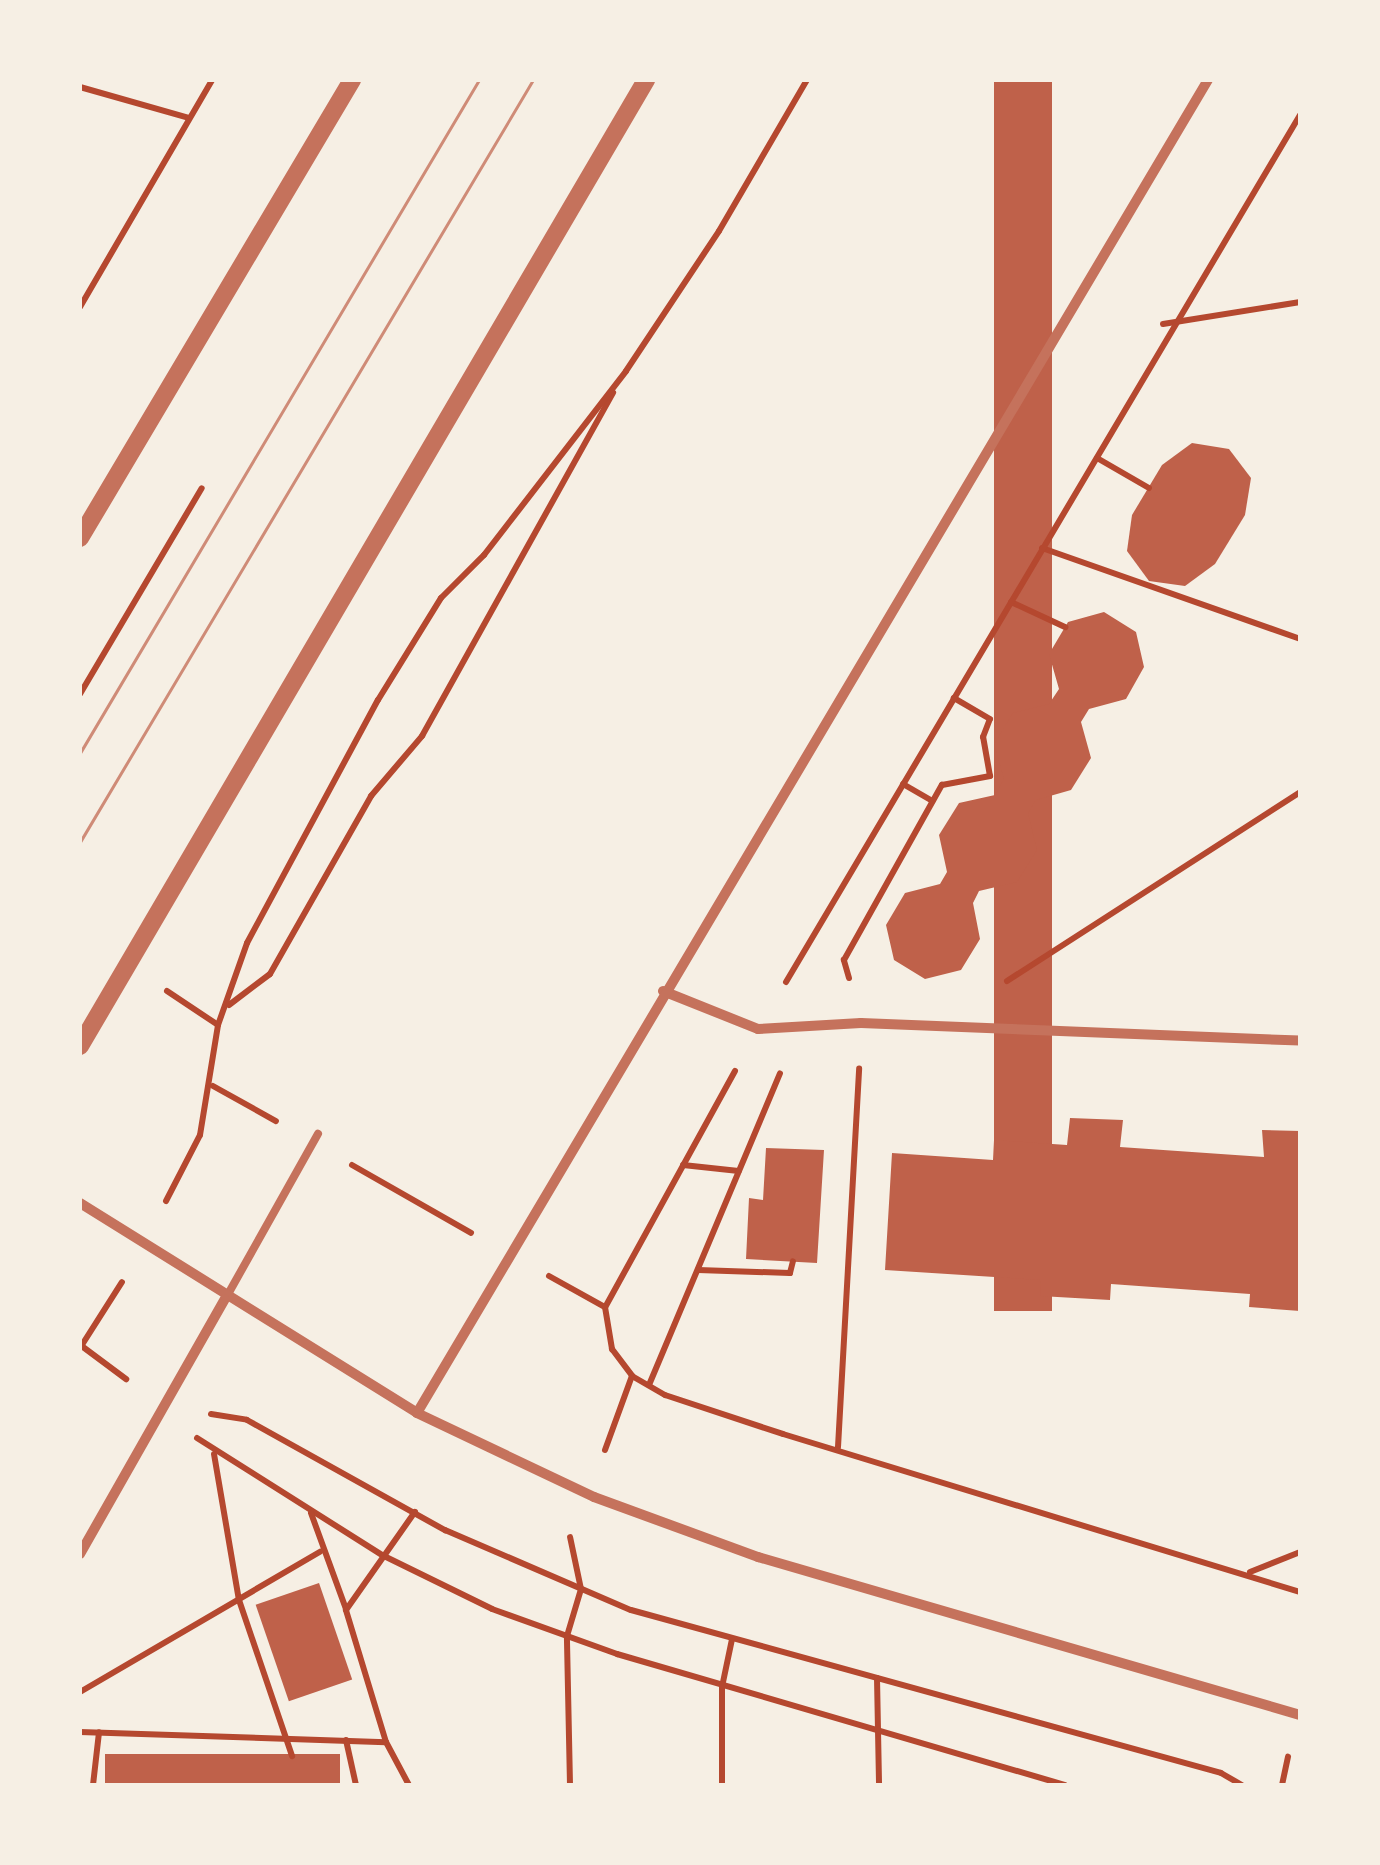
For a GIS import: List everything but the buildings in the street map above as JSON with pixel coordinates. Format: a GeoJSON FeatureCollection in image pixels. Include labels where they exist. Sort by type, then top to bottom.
{"type":"FeatureCollection","features":[{"type":"Feature","properties":{"kind":"street"},"geometry":{"type":"LineString","coordinates":[[80,538],[352,80]]}},
{"type":"Feature","properties":{"kind":"street"},"geometry":{"type":"LineString","coordinates":[[80,1046],[646,80]]}},
{"type":"Feature","properties":{"kind":"street"},"geometry":{"type":"LineString","coordinates":[[417,1413],[663,991],[1208,80]]}},
{"type":"Feature","properties":{"kind":"street"},"geometry":{"type":"LineString","coordinates":[[663,991],[758,1029],[861,1023],[1300,1041]]}},
{"type":"Feature","properties":{"kind":"street"},"geometry":{"type":"LineString","coordinates":[[80,1203],[225,1298],[417,1413],[594,1497],[758,1557],[1300,1715]]}},
{"type":"Feature","properties":{"kind":"street"},"geometry":{"type":"LineString","coordinates":[[80,1554],[225,1298]]}},
{"type":"Feature","properties":{"kind":"lane"},"geometry":{"type":"LineString","coordinates":[[225,1298],[318,1134]]}},
{"type":"Feature","properties":{"kind":"path"},"geometry":{"type":"LineString","coordinates":[[80,307],[212,80]]}},
{"type":"Feature","properties":{"kind":"path"},"geometry":{"type":"LineString","coordinates":[[80,1348],[144,1244],[200,1135],[218,1025],[228,1006],[247,943],[441,598],[484,555],[626,371],[719,231],[807,80]]}},
{"type":"Feature","properties":{"kind":"path"},"geometry":{"type":"LineString","coordinates":[[80,87],[189,118]]}},
{"type":"Feature","properties":{"kind":"path"},"geometry":{"type":"LineString","coordinates":[[1300,115],[758,1029],[604,1307],[612,1349],[632,1376],[649,1386],[1300,1592]]}},
{"type":"Feature","properties":{"kind":"path"},"geometry":{"type":"LineString","coordinates":[[1164,324],[1300,302]]}},
{"type":"Feature","properties":{"kind":"path"},"geometry":{"type":"LineString","coordinates":[[228,1006],[270,974],[370,796],[422,736],[626,371]]}},
{"type":"Feature","properties":{"kind":"path"},"geometry":{"type":"LineString","coordinates":[[1097,458],[1148,488]]}},
{"type":"Feature","properties":{"kind":"path"},"geometry":{"type":"LineString","coordinates":[[80,694],[202,488]]}},
{"type":"Feature","properties":{"kind":"path"},"geometry":{"type":"LineString","coordinates":[[1042,548],[1300,639]]}},
{"type":"Feature","properties":{"kind":"path"},"geometry":{"type":"LineString","coordinates":[[1010,602],[1066,627]]}},
{"type":"Feature","properties":{"kind":"path"},"geometry":{"type":"LineString","coordinates":[[838,1447],[861,1023],[844,960],[942,785],[990,776],[983,737],[990,719],[954,698]]}},
{"type":"Feature","properties":{"kind":"path"},"geometry":{"type":"LineString","coordinates":[[903,784],[933,801]]}},
{"type":"Feature","properties":{"kind":"path"},"geometry":{"type":"LineString","coordinates":[[935,1028],[1300,792]]}},
{"type":"Feature","properties":{"kind":"path"},"geometry":{"type":"LineString","coordinates":[[649,1386],[799,1026]]}},
{"type":"Feature","properties":{"kind":"path"},"geometry":{"type":"LineString","coordinates":[[684,1165],[739,1171]]}},
{"type":"Feature","properties":{"kind":"path"},"geometry":{"type":"LineString","coordinates":[[698,1270],[790,1273],[792,1261]]}},
{"type":"Feature","properties":{"kind":"path"},"geometry":{"type":"LineString","coordinates":[[536,1269],[604,1307]]}},
{"type":"Feature","properties":{"kind":"path"},"geometry":{"type":"LineString","coordinates":[[603,1456],[632,1376]]}},
{"type":"Feature","properties":{"kind":"path"},"geometry":{"type":"LineString","coordinates":[[165,1407],[213,1453],[384,1556],[492,1609],[722,1687],[1065,1785]]}},
{"type":"Feature","properties":{"kind":"path"},"geometry":{"type":"LineString","coordinates":[[165,1407],[246,1420],[416,1512],[581,1588],[732,1639],[1242,1785]]}},
{"type":"Feature","properties":{"kind":"path"},"geometry":{"type":"LineString","coordinates":[[213,1453],[239,1600],[292,1756]]}},
{"type":"Feature","properties":{"kind":"path"},"geometry":{"type":"LineString","coordinates":[[311,1512],[320,1552],[346,1610],[386,1742],[409,1785]]}},
{"type":"Feature","properties":{"kind":"path"},"geometry":{"type":"LineString","coordinates":[[346,1610],[416,1512]]}},
{"type":"Feature","properties":{"kind":"path"},"geometry":{"type":"LineString","coordinates":[[569,1531],[581,1588],[567,1636],[570,1785]]}},
{"type":"Feature","properties":{"kind":"path"},"geometry":{"type":"LineString","coordinates":[[80,1692],[320,1552]]}},
{"type":"Feature","properties":{"kind":"path"},"geometry":{"type":"LineString","coordinates":[[1248,1574],[1300,1552]]}},
{"type":"Feature","properties":{"kind":"path"},"geometry":{"type":"LineString","coordinates":[[722,1785],[722,1687],[732,1639]]}},
{"type":"Feature","properties":{"kind":"path"},"geometry":{"type":"LineString","coordinates":[[877,1678],[883,1736],[879,1785]]}},
{"type":"Feature","properties":{"kind":"path"},"geometry":{"type":"LineString","coordinates":[[80,1732],[386,1742]]}},
{"type":"Feature","properties":{"kind":"path"},"geometry":{"type":"LineString","coordinates":[[93,1785],[100,1732]]}},
{"type":"Feature","properties":{"kind":"path"},"geometry":{"type":"LineString","coordinates":[[346,1740],[356,1785]]}},
{"type":"Feature","properties":{"kind":"tram line"},"geometry":{"type":"LineString","coordinates":[[80,753],[479,80]]}},
{"type":"Feature","properties":{"kind":"tram line"},"geometry":{"type":"LineString","coordinates":[[80,842],[533,80]]}}]}
